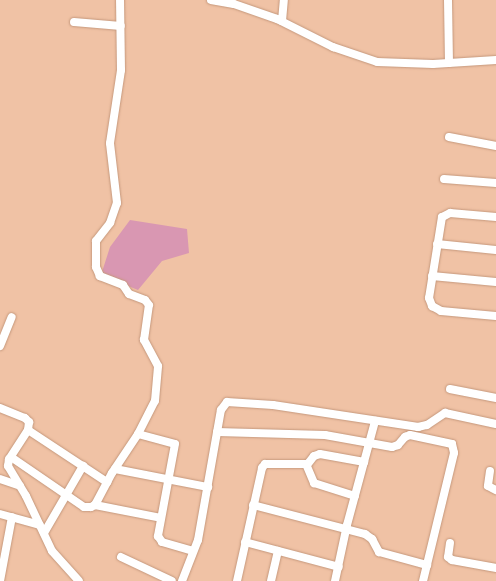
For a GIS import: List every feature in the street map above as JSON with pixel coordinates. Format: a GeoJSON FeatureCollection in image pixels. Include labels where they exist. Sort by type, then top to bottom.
{"type":"FeatureCollection","features":[{"type":"Feature","properties":{"kind":"street"},"geometry":{"type":"LineString","coordinates":[[11,457],[84,507],[91,507],[95,504],[153,408],[158,370],[144,340],[149,305],[145,300],[129,294],[123,285],[100,276],[96,267],[96,241],[110,223],[117,203],[110,143],[121,70],[120,0]]}},
{"type":"Feature","properties":{"kind":"street"},"geometry":{"type":"LineString","coordinates":[[211,0],[282,21],[333,48],[377,62],[449,63],[496,60]]}},
{"type":"Feature","properties":{"kind":"street"},"geometry":{"type":"LineString","coordinates":[[249,0],[249,10]]}},
{"type":"Feature","properties":{"kind":"street"},"geometry":{"type":"LineString","coordinates":[[282,21],[284,0]]}},
{"type":"Feature","properties":{"kind":"street"},"geometry":{"type":"LineString","coordinates":[[448,0],[449,63]]}},
{"type":"Feature","properties":{"kind":"street"},"geometry":{"type":"LineString","coordinates":[[74,22],[121,26]]}},
{"type":"Feature","properties":{"kind":"street"},"geometry":{"type":"LineString","coordinates":[[449,137],[496,146]]}},
{"type":"Feature","properties":{"kind":"street"},"geometry":{"type":"LineString","coordinates":[[444,179],[496,183]]}},
{"type":"Feature","properties":{"kind":"street"},"geometry":{"type":"LineString","coordinates":[[496,217],[445,214],[440,221],[429,298],[436,310],[496,316]]}},
{"type":"Feature","properties":{"kind":"street"},"geometry":{"type":"LineString","coordinates":[[437,244],[496,250]]}},
{"type":"Feature","properties":{"kind":"street"},"geometry":{"type":"LineString","coordinates":[[432,276],[496,282]]}},
{"type":"Feature","properties":{"kind":"street"},"geometry":{"type":"LineString","coordinates":[[1,342],[12,317]]}},
{"type":"Feature","properties":{"kind":"street"},"geometry":{"type":"LineString","coordinates":[[450,389],[496,398]]}},
{"type":"Feature","properties":{"kind":"street"},"geometry":{"type":"LineString","coordinates":[[182,581],[202,522],[220,410],[223,404],[233,401],[273,404],[375,421],[423,426],[444,413],[496,424]]}},
{"type":"Feature","properties":{"kind":"street"},"geometry":{"type":"LineString","coordinates":[[0,408],[28,419],[28,430],[11,457],[8,466],[52,551],[71,578],[79,581]]}},
{"type":"Feature","properties":{"kind":"street"},"geometry":{"type":"LineString","coordinates":[[336,581],[354,496],[375,421]]}},
{"type":"Feature","properties":{"kind":"street"},"geometry":{"type":"LineString","coordinates":[[28,430],[107,482]]}},
{"type":"Feature","properties":{"kind":"street"},"geometry":{"type":"LineString","coordinates":[[217,432],[325,436],[395,446],[401,444],[405,437],[410,435],[448,442],[454,447],[423,581]]}},
{"type":"Feature","properties":{"kind":"street"},"geometry":{"type":"LineString","coordinates":[[138,434],[175,444],[161,518],[160,539],[193,552]]}},
{"type":"Feature","properties":{"kind":"street"},"geometry":{"type":"LineString","coordinates":[[307,465],[314,456],[320,454],[364,462]]}},
{"type":"Feature","properties":{"kind":"street"},"geometry":{"type":"LineString","coordinates":[[237,581],[262,468],[265,464],[307,465]]}},
{"type":"Feature","properties":{"kind":"street"},"geometry":{"type":"LineString","coordinates":[[307,465],[314,483],[354,496]]}},
{"type":"Feature","properties":{"kind":"street"},"geometry":{"type":"LineString","coordinates":[[42,529],[66,494],[82,466]]}},
{"type":"Feature","properties":{"kind":"street"},"geometry":{"type":"LineString","coordinates":[[115,469],[208,487]]}},
{"type":"Feature","properties":{"kind":"street"},"geometry":{"type":"LineString","coordinates":[[490,471],[488,486],[496,490]]}},
{"type":"Feature","properties":{"kind":"street"},"geometry":{"type":"LineString","coordinates":[[0,479],[20,486]]}},
{"type":"Feature","properties":{"kind":"street"},"geometry":{"type":"LineString","coordinates":[[95,504],[161,518]]}},
{"type":"Feature","properties":{"kind":"street"},"geometry":{"type":"LineString","coordinates":[[253,505],[369,536],[377,550],[381,553],[427,565]]}},
{"type":"Feature","properties":{"kind":"street"},"geometry":{"type":"LineString","coordinates":[[0,514],[42,529]]}},
{"type":"Feature","properties":{"kind":"street"},"geometry":{"type":"LineString","coordinates":[[0,581],[12,517]]}},
{"type":"Feature","properties":{"kind":"street"},"geometry":{"type":"LineString","coordinates":[[245,542],[338,567]]}},
{"type":"Feature","properties":{"kind":"street"},"geometry":{"type":"LineString","coordinates":[[450,543],[448,557],[450,560],[496,568]]}},
{"type":"Feature","properties":{"kind":"street"},"geometry":{"type":"LineString","coordinates":[[271,581],[278,551]]}},
{"type":"Feature","properties":{"kind":"street"},"geometry":{"type":"LineString","coordinates":[[120,556],[149,572],[172,581]]}},
{"type":"Feature","properties":{"kind":"shaded area"},"geometry":{"type":"Polygon","coordinates":[[[130,220],[187,229],[189,253],[162,261],[138,290],[101,275],[110,247],[130,220]]]}}]}
